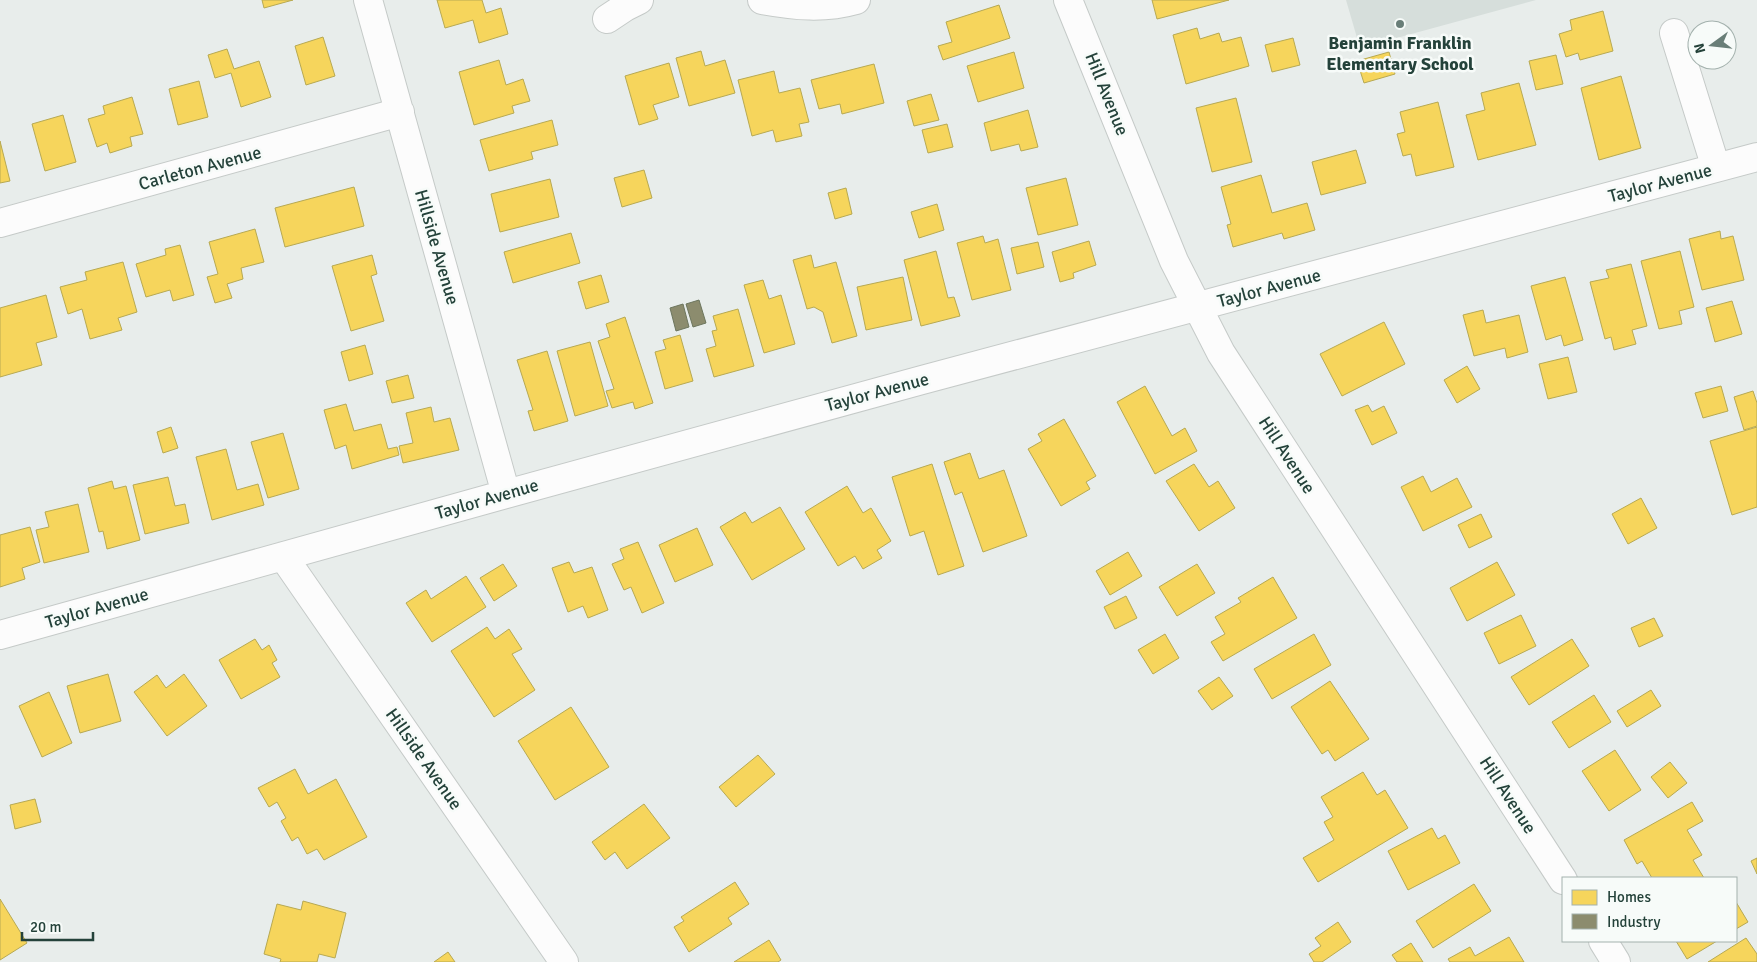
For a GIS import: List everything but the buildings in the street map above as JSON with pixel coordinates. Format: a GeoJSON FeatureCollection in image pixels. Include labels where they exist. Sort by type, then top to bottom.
{"type":"FeatureCollection","features":[{"type":"Feature","properties":{"kind":"street","name":"Hillside Avenue"},"geometry":{"type":"LineString","coordinates":[[368,0],[506,494]]}},
{"type":"Feature","properties":{"kind":"street"},"geometry":{"type":"LineString","coordinates":[[607,19],[624,7],[639,0]]}},
{"type":"Feature","properties":{"kind":"street"},"geometry":{"type":"LineString","coordinates":[[762,0],[793,6],[818,7],[856,0]]}},
{"type":"Feature","properties":{"kind":"street","name":"Hill Avenue"},"geometry":{"type":"LineString","coordinates":[[1068,0],[1174,261],[1221,353],[1562,878]]}},
{"type":"Feature","properties":{"kind":"street"},"geometry":{"type":"LineString","coordinates":[[1674,33],[1716,168]]}},
{"type":"Feature","properties":{"kind":"street","name":"Carleton Avenue"},"geometry":{"type":"LineString","coordinates":[[0,223],[400,112]]}},
{"type":"Feature","properties":{"kind":"street","name":"Taylor Avenue"},"geometry":{"type":"LineString","coordinates":[[0,635],[506,494],[1757,157]]}},
{"type":"Feature","properties":{"kind":"street","name":"Hillside Avenue"},"geometry":{"type":"LineString","coordinates":[[283,556],[564,962]]}},
{"type":"Feature","properties":{"kind":"street"},"geometry":{"type":"LineString","coordinates":[[1604,942],[1616,962]]}},
{"type":"Feature","properties":{"kind":"shaded area","name":"Benjamin Franklin Elementary School"},"geometry":{"type":"Polygon","coordinates":[[[1346,0],[1536,0],[1360,48],[1346,0]]]}},
{"type":"Feature","properties":{"kind":"place","name":"Benjamin Franklin Elementary School"},"geometry":{"type":"Point","coordinates":[1400,24]}}]}
